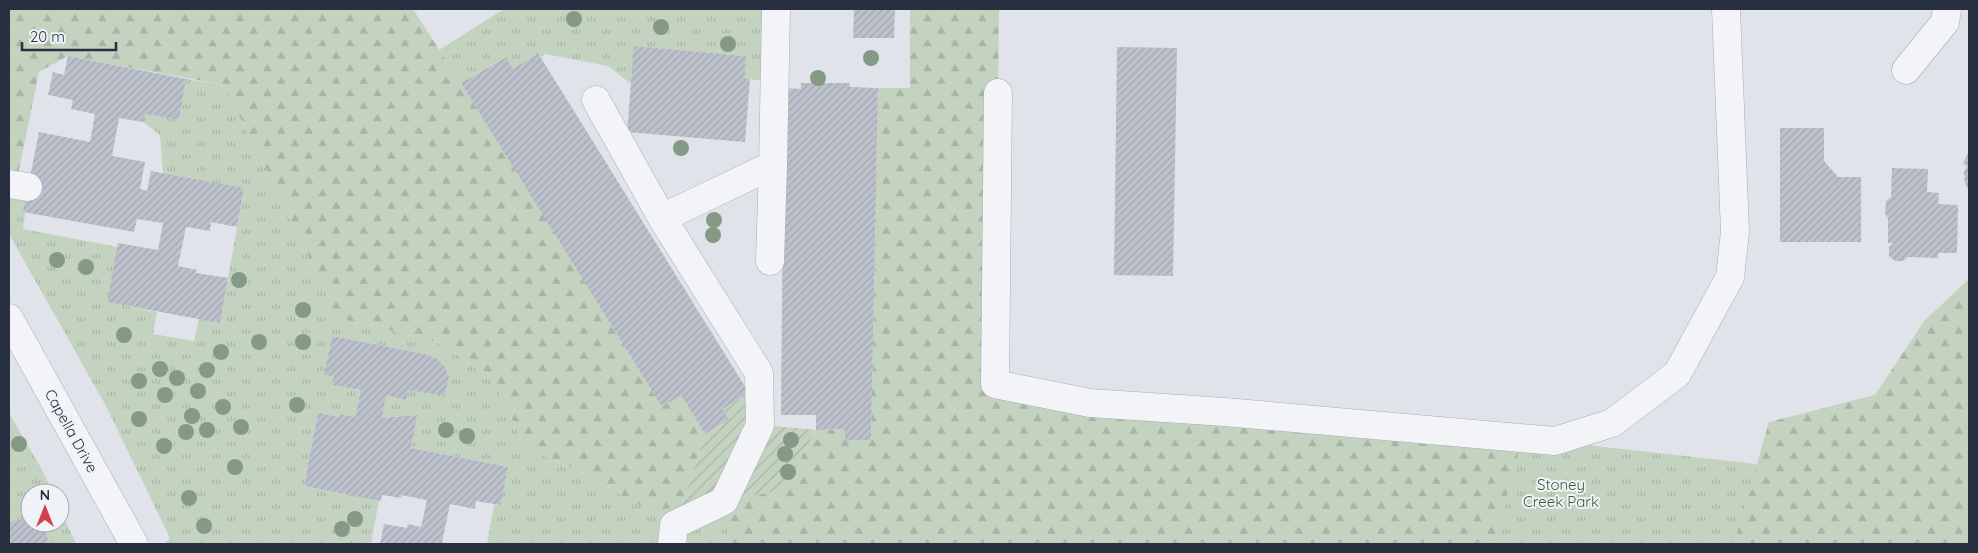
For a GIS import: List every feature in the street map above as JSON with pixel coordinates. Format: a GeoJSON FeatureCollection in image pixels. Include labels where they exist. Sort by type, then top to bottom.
{"type":"FeatureCollection","features":[{"type":"Feature","properties":{"kind":"street"},"geometry":{"type":"LineString","coordinates":[[770,261],[776,9]]}},
{"type":"Feature","properties":{"kind":"street"},"geometry":{"type":"LineString","coordinates":[[998,93],[994,384],[1090,403],[1225,412],[1555,441],[1612,424],[1677,374],[1730,277],[1735,232],[1726,9]]}},
{"type":"Feature","properties":{"kind":"street"},"geometry":{"type":"LineString","coordinates":[[1906,70],[1945,22],[1947,9]]}},
{"type":"Feature","properties":{"kind":"street"},"geometry":{"type":"LineString","coordinates":[[596,100],[662,218],[759,372],[760,425],[724,502],[673,535]]}},
{"type":"Feature","properties":{"kind":"street"},"geometry":{"type":"LineString","coordinates":[[662,218],[773,165]]}},
{"type":"Feature","properties":{"kind":"street","name":"Capella Drive"},"geometry":{"type":"LineString","coordinates":[[9,318],[134,544]]}},
{"type":"Feature","properties":{"kind":"green space"},"geometry":{"type":"Polygon","coordinates":[[[9,9],[413,9],[494,135],[662,407],[681,395],[705,434],[674,525],[576,469],[526,448],[491,376],[436,342],[339,318],[224,85],[68,56],[39,72],[16,185],[9,184],[9,9]]]}},
{"type":"Feature","properties":{"kind":"green space"},"geometry":{"type":"Polygon","coordinates":[[[504,9],[776,9],[775,81],[745,79],[746,56],[635,46],[631,84],[608,66],[545,54],[541,57],[538,53],[513,69],[505,57],[461,83],[439,50],[504,9]]]}},
{"type":"Feature","properties":{"kind":"green space"},"geometry":{"type":"Polygon","coordinates":[[[910,9],[999,9],[995,384],[1523,438],[1494,544],[726,544],[729,534],[724,501],[783,490],[816,430],[844,429],[845,440],[871,440],[878,88],[910,88],[910,9]]]}},
{"type":"Feature","properties":{"kind":"green space"},"geometry":{"type":"Polygon","coordinates":[[[186,79],[224,85],[339,318],[436,342],[491,376],[526,448],[576,469],[674,525],[724,501],[729,534],[726,544],[487,544],[494,504],[501,505],[508,467],[411,448],[416,415],[382,418],[386,395],[406,399],[408,390],[445,396],[449,377],[436,358],[332,336],[324,374],[334,376],[332,385],[361,390],[355,417],[340,414],[339,417],[318,413],[304,486],[379,500],[371,544],[164,544],[170,538],[106,406],[9,234],[9,184],[28,187],[23,229],[118,247],[107,302],[157,312],[153,334],[194,341],[199,319],[220,322],[244,189],[163,173],[160,135],[143,122],[145,114],[179,120],[186,79]]]}},
{"type":"Feature","properties":{"kind":"green space"},"geometry":{"type":"Polygon","coordinates":[[[1969,279],[1969,544],[1734,544],[1769,422],[1875,395],[1924,321],[1969,279]]]}},
{"type":"Feature","properties":{"kind":"green space"},"geometry":{"type":"Polygon","coordinates":[[[749,393],[761,425],[816,430],[783,490],[724,501],[674,525],[705,434],[729,419],[723,409],[749,393]]]}},
{"type":"Feature","properties":{"kind":"green space"},"geometry":{"type":"Polygon","coordinates":[[[9,413],[48,483],[20,483],[20,519],[9,522],[9,413]]]}},
{"type":"Feature","properties":{"kind":"green space","name":"Stoney Creek Park"},"geometry":{"type":"Polygon","coordinates":[[[1523,438],[1757,464],[1969,544],[1494,544],[1523,438]]]}},
{"type":"Feature","properties":{"kind":"green space"},"geometry":{"type":"Polygon","coordinates":[[[70,531],[76,544],[49,544],[46,533],[70,533],[70,531]]]}},
{"type":"Feature","properties":{"kind":"building"},"geometry":{"type":"Polygon","coordinates":[[[854,9],[895,9],[894,38],[853,38],[854,9]]]}},
{"type":"Feature","properties":{"kind":"building"},"geometry":{"type":"Polygon","coordinates":[[[634,46],[746,56],[745,79],[750,79],[745,142],[627,132],[634,46]]]}},
{"type":"Feature","properties":{"kind":"building"},"geometry":{"type":"Polygon","coordinates":[[[1117,47],[1177,48],[1173,276],[1114,275],[1117,47]]]}},
{"type":"Feature","properties":{"kind":"building"},"geometry":{"type":"Polygon","coordinates":[[[538,53],[749,393],[723,409],[729,419],[705,434],[681,395],[662,407],[461,83],[506,57],[513,69],[538,53]]]}},
{"type":"Feature","properties":{"kind":"building"},"geometry":{"type":"Polygon","coordinates":[[[68,56],[186,79],[179,120],[145,114],[143,122],[119,118],[112,156],[145,162],[140,189],[147,191],[151,171],[244,188],[237,227],[211,222],[210,231],[186,227],[178,266],[197,270],[196,273],[228,278],[220,323],[107,302],[118,243],[158,250],[163,223],[137,219],[134,232],[23,212],[39,132],[90,142],[95,114],[71,109],[73,100],[48,95],[53,72],[64,75],[68,56]]]}},
{"type":"Feature","properties":{"kind":"building"},"geometry":{"type":"Polygon","coordinates":[[[801,83],[850,83],[850,87],[878,88],[871,440],[845,440],[844,429],[816,430],[816,415],[781,415],[784,88],[801,89],[801,83]]]}},
{"type":"Feature","properties":{"kind":"building"},"geometry":{"type":"Polygon","coordinates":[[[1780,128],[1824,128],[1824,161],[1838,177],[1861,177],[1861,242],[1780,242],[1780,128]]]}},
{"type":"Feature","properties":{"kind":"building"},"geometry":{"type":"Polygon","coordinates":[[[1969,151],[1969,191],[1965,183],[1964,172],[1967,166],[1963,163],[1969,151]]]}},
{"type":"Feature","properties":{"kind":"building"},"geometry":{"type":"Polygon","coordinates":[[[1892,168],[1928,169],[1927,192],[1939,193],[1938,204],[1958,205],[1957,253],[1938,253],[1938,258],[1908,257],[1903,261],[1895,261],[1889,256],[1889,247],[1894,243],[1888,243],[1888,218],[1885,214],[1886,201],[1891,197],[1892,168]]]}},
{"type":"Feature","properties":{"kind":"building"},"geometry":{"type":"Polygon","coordinates":[[[332,336],[424,354],[436,358],[443,365],[449,377],[445,396],[408,390],[406,400],[386,395],[382,418],[417,415],[411,448],[508,467],[501,505],[476,501],[475,509],[450,504],[442,542],[449,544],[380,544],[384,524],[407,528],[408,524],[421,527],[427,500],[401,495],[401,498],[382,495],[381,501],[304,486],[318,413],[339,417],[340,414],[355,417],[361,390],[332,385],[334,376],[324,375],[332,336]]]}},
{"type":"Feature","properties":{"kind":"building"},"geometry":{"type":"Polygon","coordinates":[[[20,519],[20,533],[46,533],[49,544],[9,544],[9,522],[20,519]]]}}]}
